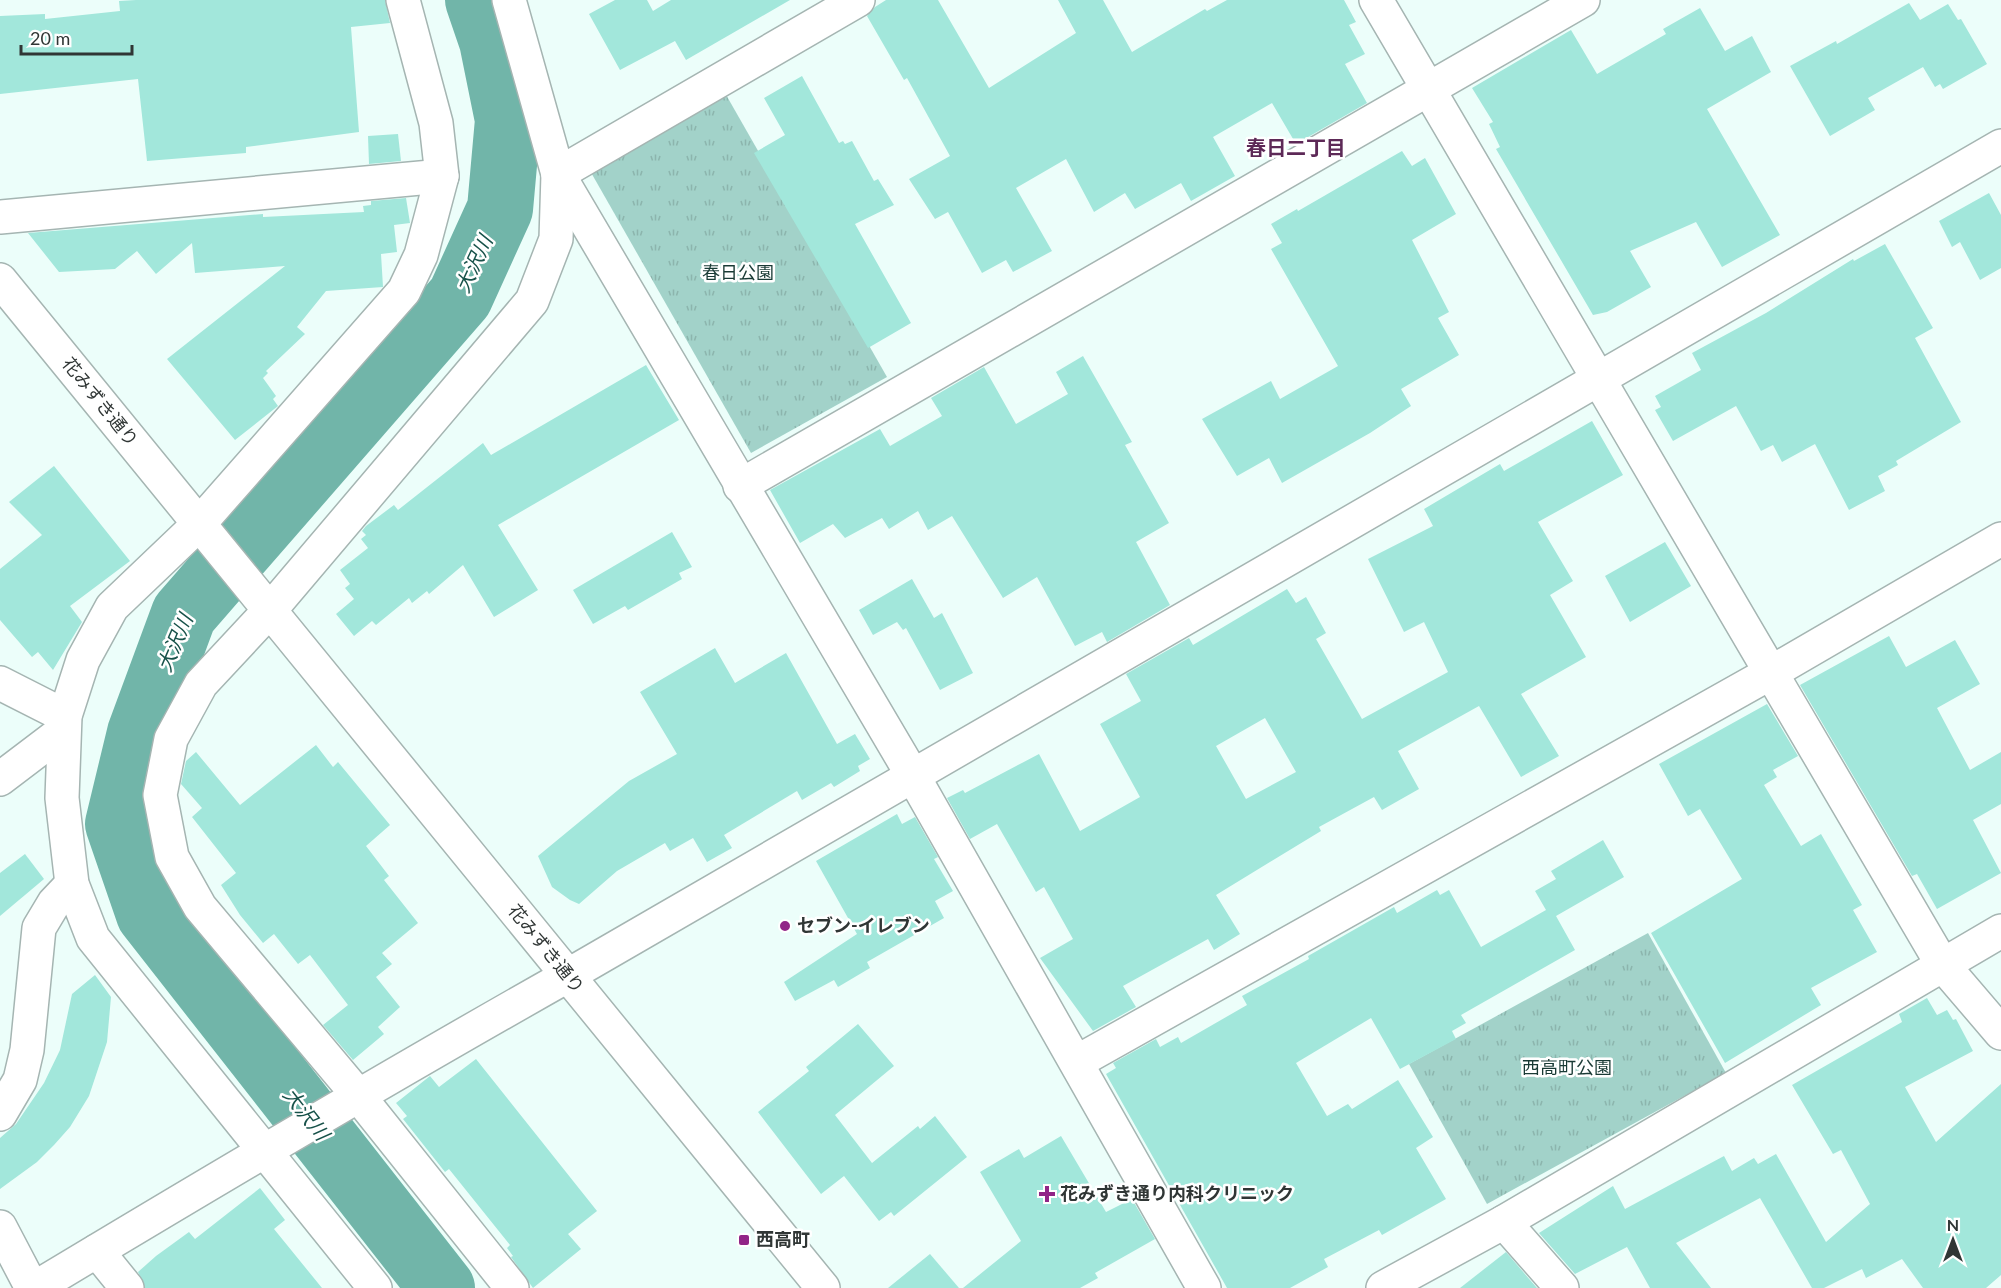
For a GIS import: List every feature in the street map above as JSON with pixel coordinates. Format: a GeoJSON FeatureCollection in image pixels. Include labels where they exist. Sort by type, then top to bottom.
{"type":"FeatureCollection","features":[{"type":"Feature","properties":{"kind":"street"},"geometry":{"type":"LineString","coordinates":[[375,1288],[267,1151],[93,938],[72,884],[62,798],[64,724],[83,660],[112,607],[199,524],[404,291],[420,255],[442,176],[436,123],[403,0]]}},
{"type":"Feature","properties":{"kind":"street"},"geometry":{"type":"LineString","coordinates":[[509,0],[558,174],[913,776],[1204,1288]]}},
{"type":"Feature","properties":{"kind":"street"},"geometry":{"type":"LineString","coordinates":[[558,174],[858,0]]}},
{"type":"Feature","properties":{"kind":"street"},"geometry":{"type":"LineString","coordinates":[[1376,0],[1597,380],[1772,672],[1942,964],[2001,1033]]}},
{"type":"Feature","properties":{"kind":"street"},"geometry":{"type":"LineString","coordinates":[[740,486],[1583,0]]}},
{"type":"Feature","properties":{"kind":"street"},"geometry":{"type":"LineString","coordinates":[[0,1227],[34,1288],[267,1151],[357,1094],[567,976],[2001,146]]}},
{"type":"Feature","properties":{"kind":"street"},"geometry":{"type":"LineString","coordinates":[[512,1288],[357,1094],[200,907],[172,857],[160,795],[171,740],[201,684],[270,609],[532,301],[556,239],[558,174]]}},
{"type":"Feature","properties":{"kind":"street"},"geometry":{"type":"LineString","coordinates":[[0,217],[442,176]]}},
{"type":"Feature","properties":{"kind":"street","name":"花みずき通り"},"geometry":{"type":"LineString","coordinates":[[0,280],[823,1288]]}},
{"type":"Feature","properties":{"kind":"street"},"geometry":{"type":"LineString","coordinates":[[1077,1062],[1772,672],[2001,539]]}},
{"type":"Feature","properties":{"kind":"street"},"geometry":{"type":"LineString","coordinates":[[0,683],[64,724]]}},
{"type":"Feature","properties":{"kind":"street"},"geometry":{"type":"LineString","coordinates":[[0,779],[64,724]]}},
{"type":"Feature","properties":{"kind":"street"},"geometry":{"type":"LineString","coordinates":[[0,1114],[20,1080],[27,1050],[39,928],[54,903],[72,884]]}},
{"type":"Feature","properties":{"kind":"street"},"geometry":{"type":"LineString","coordinates":[[1383,1288],[1504,1222],[2001,931]]}},
{"type":"Feature","properties":{"kind":"street"},"geometry":{"type":"LineString","coordinates":[[1504,1222],[1562,1288]]}},
{"type":"Feature","properties":{"kind":"street"},"geometry":{"type":"LineString","coordinates":[[97,1251],[127,1288]]}},
{"type":"Feature","properties":{"kind":"green space","name":"春日公園"},"geometry":{"type":"Polygon","coordinates":[[[725,93],[887,377],[751,453],[589,169],[725,93]]]}},
{"type":"Feature","properties":{"kind":"green space","name":"西高町公園"},"geometry":{"type":"Polygon","coordinates":[[[1648,933],[1726,1073],[1487,1204],[1409,1064],[1648,933]]]}},
{"type":"Feature","properties":{"kind":"building"},"geometry":{"type":"Polygon","coordinates":[[[385,0],[390,23],[351,27],[359,132],[246,147],[246,153],[147,161],[138,79],[0,94],[0,16],[45,14],[45,19],[120,11],[119,1],[385,0]]]}},
{"type":"Feature","properties":{"kind":"building"},"geometry":{"type":"Polygon","coordinates":[[[615,0],[647,0],[653,11],[671,0],[790,0],[686,60],[675,41],[620,70],[589,14],[615,0]]]}},
{"type":"Feature","properties":{"kind":"building"},"geometry":{"type":"Polygon","coordinates":[[[886,0],[938,0],[989,88],[1076,33],[1058,0],[1103,0],[1132,52],[1205,9],[1207,11],[1227,0],[1344,0],[1356,22],[1349,25],[1365,54],[1345,64],[1367,103],[1296,144],[1272,103],[1213,137],[1235,176],[1191,201],[1181,183],[1135,209],[1125,193],[1094,212],[1066,159],[1016,188],[1052,251],[1013,272],[1006,260],[982,273],[948,212],[935,219],[909,179],[950,156],[907,78],[904,80],[867,16],[886,0]]]}},
{"type":"Feature","properties":{"kind":"building"},"geometry":{"type":"Polygon","coordinates":[[[1909,3],[1920,20],[1948,4],[1958,20],[1961,19],[1987,64],[1943,89],[1940,84],[1935,87],[1923,67],[1868,98],[1875,110],[1830,136],[1790,66],[1836,41],[1837,44],[1909,3]]]}},
{"type":"Feature","properties":{"kind":"building"},"geometry":{"type":"Polygon","coordinates":[[[1700,8],[1725,51],[1752,36],[1771,72],[1707,109],[1780,235],[1722,267],[1696,222],[1630,251],[1651,287],[1607,312],[1593,315],[1496,149],[1500,147],[1489,124],[1493,122],[1472,88],[1571,30],[1597,74],[1666,34],[1663,29],[1700,8]]]}},
{"type":"Feature","properties":{"kind":"building"},"geometry":{"type":"Polygon","coordinates":[[[802,76],[839,143],[843,141],[845,144],[852,141],[874,181],[878,179],[894,205],[855,224],[911,323],[868,348],[754,153],[785,135],[764,98],[802,76]]]}},
{"type":"Feature","properties":{"kind":"building"},"geometry":{"type":"Polygon","coordinates":[[[398,134],[401,161],[369,164],[368,136],[398,134]]]}},
{"type":"Feature","properties":{"kind":"building"},"geometry":{"type":"Polygon","coordinates":[[[1402,151],[1412,166],[1425,158],[1456,214],[1412,240],[1449,312],[1438,318],[1459,355],[1401,389],[1411,406],[1370,433],[1282,483],[1269,458],[1237,476],[1202,419],[1271,381],[1280,399],[1338,366],[1271,249],[1282,243],[1271,224],[1402,151]]]}},
{"type":"Feature","properties":{"kind":"building"},"geometry":{"type":"Polygon","coordinates":[[[1989,193],[2001,215],[2001,268],[1980,280],[1960,242],[1952,247],[1939,221],[1989,193]]]}},
{"type":"Feature","properties":{"kind":"building"},"geometry":{"type":"Polygon","coordinates":[[[406,198],[410,223],[394,225],[397,252],[381,254],[383,287],[326,291],[297,327],[305,334],[266,371],[268,373],[263,378],[276,396],[273,399],[278,406],[235,440],[167,359],[285,266],[195,273],[192,243],[156,274],[137,251],[115,269],[59,272],[28,233],[263,214],[263,217],[364,212],[363,206],[371,205],[371,201],[406,198]]]}},
{"type":"Feature","properties":{"kind":"building"},"geometry":{"type":"Polygon","coordinates":[[[1885,244],[1933,328],[1915,338],[1961,422],[1896,461],[1898,465],[1878,476],[1885,491],[1849,510],[1815,444],[1782,462],[1773,445],[1761,451],[1736,406],[1673,441],[1655,410],[1661,407],[1655,396],[1701,370],[1692,353],[1766,313],[1853,259],[1854,261],[1885,244]]]}},
{"type":"Feature","properties":{"kind":"building"},"geometry":{"type":"Polygon","coordinates":[[[1083,356],[1132,442],[1125,445],[1169,523],[1136,542],[1170,605],[1107,642],[1102,632],[1075,646],[1037,577],[1003,598],[952,516],[928,530],[918,511],[889,529],[882,518],[845,538],[833,524],[800,543],[770,490],[880,429],[890,446],[942,416],[931,398],[984,367],[1016,424],[1068,394],[1056,372],[1083,356]]]}},
{"type":"Feature","properties":{"kind":"building"},"geometry":{"type":"Polygon","coordinates":[[[646,365],[679,420],[498,525],[538,590],[494,617],[463,565],[429,594],[427,591],[412,603],[409,598],[376,625],[372,621],[354,636],[336,614],[354,599],[345,588],[350,584],[340,570],[368,548],[361,539],[366,535],[362,531],[366,526],[394,505],[398,510],[483,443],[491,455],[646,365]]]}},
{"type":"Feature","properties":{"kind":"building"},"geometry":{"type":"Polygon","coordinates":[[[1592,421],[1623,475],[1538,522],[1573,581],[1550,595],[1586,657],[1521,694],[1559,756],[1521,777],[1479,706],[1398,751],[1419,789],[1382,810],[1374,797],[1319,827],[1321,831],[1216,895],[1240,934],[1214,950],[1208,939],[1123,986],[1136,1007],[1093,1031],[1040,958],[1073,939],[1044,887],[1036,892],[997,824],[970,839],[947,798],[963,790],[965,793],[1039,754],[1080,831],[1140,797],[1100,724],[1141,701],[1126,674],[1189,638],[1193,645],[1287,589],[1296,603],[1306,597],[1326,633],[1316,639],[1362,719],[1448,672],[1424,622],[1404,632],[1368,559],[1433,526],[1424,509],[1500,464],[1504,471],[1592,421]],[[1265,718],[1216,746],[1246,799],[1296,772],[1265,718]]]}},
{"type":"Feature","properties":{"kind":"building"},"geometry":{"type":"Polygon","coordinates":[[[54,466],[130,561],[70,606],[82,622],[53,670],[38,652],[32,657],[0,620],[0,569],[42,535],[9,502],[54,466]]]}},
{"type":"Feature","properties":{"kind":"building"},"geometry":{"type":"Polygon","coordinates":[[[672,532],[692,567],[679,573],[682,579],[628,610],[625,606],[593,624],[573,590],[672,532]]]}},
{"type":"Feature","properties":{"kind":"building"},"geometry":{"type":"Polygon","coordinates":[[[1665,542],[1691,586],[1630,622],[1605,576],[1665,542]]]}},
{"type":"Feature","properties":{"kind":"building"},"geometry":{"type":"Polygon","coordinates":[[[912,579],[934,618],[942,613],[973,673],[940,690],[906,628],[903,630],[897,622],[873,635],[859,610],[912,579]]]}},
{"type":"Feature","properties":{"kind":"building"},"geometry":{"type":"Polygon","coordinates":[[[1889,636],[1906,667],[1955,640],[1980,684],[1937,708],[1970,770],[2001,752],[2001,804],[1973,820],[2001,873],[1937,909],[1917,874],[1912,876],[1800,685],[1889,636]]]}},
{"type":"Feature","properties":{"kind":"building"},"geometry":{"type":"Polygon","coordinates":[[[715,648],[735,683],[786,653],[837,744],[855,734],[870,759],[858,766],[860,771],[834,787],[831,783],[802,800],[797,791],[724,835],[732,848],[707,862],[693,838],[670,851],[665,843],[617,871],[579,904],[570,900],[552,887],[538,856],[629,781],[677,754],[640,692],[715,648]]]}},
{"type":"Feature","properties":{"kind":"building"},"geometry":{"type":"Polygon","coordinates":[[[1767,704],[1798,756],[1773,770],[1777,777],[1764,785],[1801,846],[1821,834],[1862,905],[1853,910],[1877,952],[1811,988],[1821,1005],[1725,1063],[1651,933],[1742,879],[1700,809],[1688,816],[1659,764],[1767,704]]]}},
{"type":"Feature","properties":{"kind":"building"},"geometry":{"type":"Polygon","coordinates":[[[316,745],[333,767],[338,762],[390,825],[366,846],[389,876],[384,880],[418,923],[382,953],[392,964],[376,977],[400,1007],[378,1027],[384,1034],[353,1060],[323,1025],[348,1005],[310,955],[298,964],[274,934],[263,943],[240,915],[221,885],[236,873],[192,817],[202,808],[181,784],[186,761],[196,752],[240,805],[316,745]]]}},
{"type":"Feature","properties":{"kind":"building"},"geometry":{"type":"Polygon","coordinates":[[[897,814],[902,824],[915,817],[938,857],[934,859],[953,891],[935,901],[944,918],[867,962],[870,968],[838,987],[834,980],[795,1001],[784,982],[857,934],[816,861],[897,814]]]}},
{"type":"Feature","properties":{"kind":"building"},"geometry":{"type":"Polygon","coordinates":[[[1603,840],[1624,877],[1556,916],[1575,950],[1461,1015],[1466,1023],[1452,1031],[1456,1039],[1400,1069],[1371,1018],[1296,1063],[1327,1116],[1348,1104],[1352,1109],[1398,1080],[1433,1137],[1416,1148],[1446,1199],[1382,1235],[1379,1230],[1324,1259],[1328,1267],[1290,1288],[1227,1288],[1106,1074],[1116,1068],[1113,1063],[1156,1039],[1160,1047],[1178,1037],[1181,1043],[1247,1005],[1242,996],[1309,959],[1308,956],[1394,907],[1397,913],[1437,890],[1440,895],[1449,890],[1481,947],[1546,910],[1535,891],[1556,879],[1551,871],[1603,840]]]}},
{"type":"Feature","properties":{"kind":"building"},"geometry":{"type":"Polygon","coordinates":[[[25,854],[44,879],[0,916],[0,873],[25,854]]]}},
{"type":"Feature","properties":{"kind":"building"},"geometry":{"type":"Polygon","coordinates":[[[95,975],[111,997],[107,1042],[89,1096],[70,1127],[54,1145],[37,1162],[0,1189],[0,1138],[16,1124],[44,1083],[60,1050],[72,994],[95,975]]]}},
{"type":"Feature","properties":{"kind":"building"},"geometry":{"type":"Polygon","coordinates":[[[1927,998],[1937,1015],[1947,1010],[1953,1020],[1956,1019],[1973,1051],[1905,1087],[1936,1142],[2001,1084],[2001,1275],[1986,1288],[1923,1288],[1902,1259],[1866,1278],[1862,1269],[1824,1288],[1812,1288],[1760,1198],[1676,1243],[1711,1288],[1650,1288],[1627,1247],[1575,1274],[1539,1233],[1613,1186],[1625,1209],[1724,1156],[1732,1171],[1754,1158],[1758,1164],[1776,1154],[1826,1242],[1870,1204],[1841,1150],[1833,1154],[1792,1085],[1902,1022],[1899,1014],[1927,998]]]}},
{"type":"Feature","properties":{"kind":"building"},"geometry":{"type":"Polygon","coordinates":[[[858,1024],[894,1066],[835,1115],[872,1163],[918,1126],[920,1129],[935,1116],[967,1157],[894,1216],[891,1212],[879,1221],[844,1176],[821,1194],[758,1112],[809,1071],[806,1067],[858,1024]]]}},
{"type":"Feature","properties":{"kind":"building"},"geometry":{"type":"Polygon","coordinates":[[[476,1059],[597,1211],[568,1234],[581,1249],[533,1288],[511,1257],[513,1256],[507,1248],[510,1245],[449,1169],[445,1172],[403,1119],[407,1116],[396,1103],[430,1076],[439,1087],[476,1059]]]}},
{"type":"Feature","properties":{"kind":"building"},"geometry":{"type":"Polygon","coordinates":[[[1061,1136],[1106,1212],[1132,1199],[1155,1239],[1095,1273],[1098,1278],[1080,1288],[963,1288],[1021,1241],[980,1172],[1019,1149],[1024,1158],[1061,1136]]]}},
{"type":"Feature","properties":{"kind":"building"},"geometry":{"type":"Polygon","coordinates":[[[260,1188],[285,1220],[274,1229],[322,1288],[145,1288],[138,1272],[156,1256],[189,1232],[195,1239],[260,1188]]]}},
{"type":"Feature","properties":{"kind":"building"},"geometry":{"type":"Polygon","coordinates":[[[1506,1252],[1537,1288],[1460,1288],[1506,1252]]]}},
{"type":"Feature","properties":{"kind":"building"},"geometry":{"type":"Polygon","coordinates":[[[930,1254],[959,1288],[888,1288],[930,1254]]]}},
{"type":"Feature","properties":{"kind":"waterway","name":"大沢川"},"geometry":{"type":"LineString","coordinates":[[442,1288],[149,914],[118,824],[140,733],[184,614],[460,297],[500,209],[508,120],[492,41],[478,0]]}},
{"type":"Feature","properties":{"kind":"place","name":"セブン-イレブン"},"geometry":{"type":"Point","coordinates":[785,926]}},
{"type":"Feature","properties":{"kind":"place","name":"花みずき通り内科クリニック"},"geometry":{"type":"Point","coordinates":[1047,1194]}},
{"type":"Feature","properties":{"kind":"place","name":"西高町"},"geometry":{"type":"Point","coordinates":[744,1240]}},
{"type":"Feature","properties":{"kind":"district","name":"春日二丁目"},"geometry":{"type":"Point","coordinates":[1296,148]}}]}
